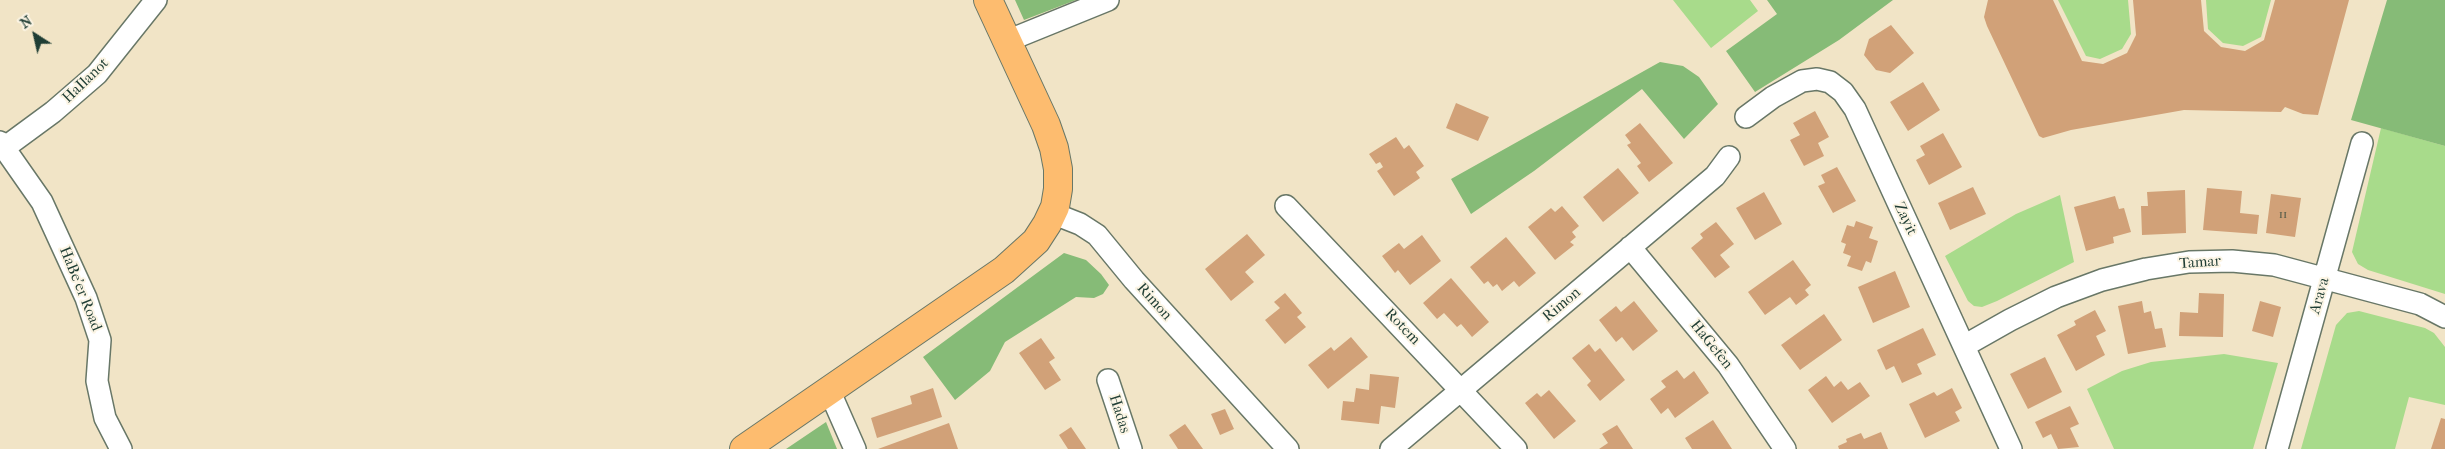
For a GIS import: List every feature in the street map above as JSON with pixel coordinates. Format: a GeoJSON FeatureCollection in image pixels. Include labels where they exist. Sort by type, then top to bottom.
{"type":"FeatureCollection","features":[{"type":"Feature","properties":{"kind":"main road"},"geometry":{"type":"LineString","coordinates":[[744,449],[1004,270],[1036,240],[1052,213],[1058,189],[1058,169],[1054,148],[1046,125],[988,0]]}},
{"type":"Feature","properties":{"kind":"street","name":"HaIlanot"},"geometry":{"type":"LineString","coordinates":[[2,145],[53,112],[97,74],[156,0]]}},
{"type":"Feature","properties":{"kind":"street"},"geometry":{"type":"LineString","coordinates":[[1007,41],[1108,0]]}},
{"type":"Feature","properties":{"kind":"street","name":"Zayit"},"geometry":{"type":"LineString","coordinates":[[1746,117],[1773,96],[1802,82],[1816,79],[1830,82],[1843,92],[1855,109],[2012,449]]}},
{"type":"Feature","properties":{"kind":"street","name":"Arava"},"geometry":{"type":"LineString","coordinates":[[2277,449],[2362,143]]}},
{"type":"Feature","properties":{"kind":"street","name":"HaBe'er Road"},"geometry":{"type":"LineString","coordinates":[[2,145],[42,202],[86,298],[100,340],[97,381],[105,418],[121,449]]}},
{"type":"Feature","properties":{"kind":"street","name":"Rimon"},"geometry":{"type":"LineString","coordinates":[[1391,449],[1715,176],[1729,157]]}},
{"type":"Feature","properties":{"kind":"street","name":"Rotem"},"geometry":{"type":"LineString","coordinates":[[1286,206],[1516,449]]}},
{"type":"Feature","properties":{"kind":"street","name":"Rimon"},"geometry":{"type":"LineString","coordinates":[[1052,213],[1080,224],[1097,236],[1134,280],[1288,449]]}},
{"type":"Feature","properties":{"kind":"street","name":"HaGefen"},"geometry":{"type":"LineString","coordinates":[[1630,247],[1728,366],[1785,449]]}},
{"type":"Feature","properties":{"kind":"street","name":"Tamar"},"geometry":{"type":"LineString","coordinates":[[1964,346],[2056,297],[2102,280],[2146,269],[2190,262],[2232,261],[2274,265],[2420,304],[2445,317]]}},
{"type":"Feature","properties":{"kind":"street","name":"Hadas"},"geometry":{"type":"LineString","coordinates":[[1108,380],[1131,449]]}},
{"type":"Feature","properties":{"kind":"street"},"geometry":{"type":"LineString","coordinates":[[829,390],[855,449]]}},
{"type":"Feature","properties":{"kind":"green space"},"geometry":{"type":"Polygon","coordinates":[[[1015,0],[1076,0],[1024,20],[1015,0]]]}},
{"type":"Feature","properties":{"kind":"green space"},"geometry":{"type":"Polygon","coordinates":[[[1673,0],[1750,0],[1758,11],[1711,48],[1673,0]]]}},
{"type":"Feature","properties":{"kind":"green space"},"geometry":{"type":"Polygon","coordinates":[[[1767,0],[1893,0],[1839,40],[1755,92],[1726,51],[1777,14],[1767,0]]]}},
{"type":"Feature","properties":{"kind":"green space"},"geometry":{"type":"Polygon","coordinates":[[[2058,0],[2128,0],[2131,34],[2122,49],[2100,59],[2086,56],[2058,0]]]}},
{"type":"Feature","properties":{"kind":"green space"},"geometry":{"type":"Polygon","coordinates":[[[2206,0],[2271,0],[2261,37],[2243,46],[2223,43],[2208,29],[2206,0]]]}},
{"type":"Feature","properties":{"kind":"green space"},"geometry":{"type":"Polygon","coordinates":[[[2387,0],[2445,0],[2445,146],[2351,120],[2387,0]]]}},
{"type":"Feature","properties":{"kind":"green space"},"geometry":{"type":"Polygon","coordinates":[[[1660,62],[1683,66],[1699,77],[1718,104],[1684,139],[1642,89],[1534,171],[1471,214],[1451,179],[1660,62]]]}},
{"type":"Feature","properties":{"kind":"green space"},"geometry":{"type":"Polygon","coordinates":[[[2381,128],[2445,146],[2445,294],[2368,270],[2358,264],[2352,252],[2381,128]]]}},
{"type":"Feature","properties":{"kind":"green space"},"geometry":{"type":"Polygon","coordinates":[[[2060,195],[2074,262],[1997,301],[1982,307],[1974,306],[1968,301],[1945,256],[2016,214],[2060,195]]]}},
{"type":"Feature","properties":{"kind":"green space"},"geometry":{"type":"Polygon","coordinates":[[[1064,253],[1086,260],[1101,274],[1109,285],[1103,294],[1094,298],[1076,297],[1005,342],[990,371],[955,400],[923,357],[1064,253]]]}},
{"type":"Feature","properties":{"kind":"green space"},"geometry":{"type":"Polygon","coordinates":[[[2359,311],[2425,328],[2434,333],[2445,347],[2445,405],[2409,397],[2395,449],[2301,449],[2336,325],[2347,313],[2359,311]]]}},
{"type":"Feature","properties":{"kind":"green space"},"geometry":{"type":"Polygon","coordinates":[[[2224,354],[2278,363],[2253,449],[2114,449],[2087,389],[2122,371],[2151,362],[2224,354]]]}},
{"type":"Feature","properties":{"kind":"green space"},"geometry":{"type":"Polygon","coordinates":[[[826,422],[837,449],[786,449],[826,422]]]}},
{"type":"Feature","properties":{"kind":"building"},"geometry":{"type":"Polygon","coordinates":[[[1988,0],[2053,0],[2082,61],[2103,64],[2127,53],[2136,35],[2133,0],[2201,0],[2204,31],[2221,47],[2245,51],[2264,40],[2275,0],[2349,0],[2318,115],[2303,114],[2285,107],[2281,112],[2184,110],[2071,130],[2043,138],[2039,136],[1987,26],[1984,17],[1988,0]]]}},
{"type":"Feature","properties":{"kind":"building"},"geometry":{"type":"Polygon","coordinates":[[[1891,25],[1914,53],[1890,73],[1876,70],[1864,55],[1869,39],[1891,25]]]}},
{"type":"Feature","properties":{"kind":"building"},"geometry":{"type":"Polygon","coordinates":[[[1923,82],[1940,110],[1908,131],[1890,102],[1923,82]]]}},
{"type":"Feature","properties":{"kind":"building"},"geometry":{"type":"Polygon","coordinates":[[[1456,103],[1489,117],[1478,141],[1446,128],[1456,103]]]}},
{"type":"Feature","properties":{"kind":"building"},"geometry":{"type":"Polygon","coordinates":[[[1815,111],[1829,137],[1818,143],[1824,156],[1804,166],[1790,140],[1800,135],[1793,123],[1815,111]]]}},
{"type":"Feature","properties":{"kind":"building"},"geometry":{"type":"Polygon","coordinates":[[[1640,123],[1673,163],[1649,182],[1637,166],[1641,163],[1627,145],[1631,143],[1625,135],[1640,123]]]}},
{"type":"Feature","properties":{"kind":"building"},"geometry":{"type":"Polygon","coordinates":[[[1943,133],[1962,167],[1929,185],[1916,160],[1925,155],[1920,146],[1943,133]]]}},
{"type":"Feature","properties":{"kind":"building"},"geometry":{"type":"Polygon","coordinates":[[[1396,137],[1404,149],[1409,145],[1424,166],[1416,172],[1420,178],[1394,196],[1377,171],[1383,167],[1380,162],[1376,164],[1369,154],[1396,137]]]}},
{"type":"Feature","properties":{"kind":"building"},"geometry":{"type":"Polygon","coordinates":[[[1837,167],[1856,201],[1833,213],[1818,186],[1825,183],[1821,175],[1837,167]]]}},
{"type":"Feature","properties":{"kind":"building"},"geometry":{"type":"Polygon","coordinates":[[[1618,168],[1639,193],[1603,222],[1583,197],[1618,168]]]}},
{"type":"Feature","properties":{"kind":"building"},"geometry":{"type":"Polygon","coordinates":[[[1973,187],[1986,214],[1950,230],[1938,203],[1973,187]]]}},
{"type":"Feature","properties":{"kind":"building"},"geometry":{"type":"Polygon","coordinates":[[[2207,188],[2242,191],[2240,213],[2259,215],[2257,234],[2203,230],[2207,188]]]}},
{"type":"Feature","properties":{"kind":"building"},"geometry":{"type":"Polygon","coordinates":[[[2185,190],[2186,233],[2142,235],[2141,206],[2148,206],[2147,192],[2185,190]]]}},
{"type":"Feature","properties":{"kind":"building"},"geometry":{"type":"Polygon","coordinates":[[[1764,192],[1782,224],[1755,240],[1736,208],[1764,192]]]}},
{"type":"Feature","properties":{"kind":"building"},"geometry":{"type":"Polygon","coordinates":[[[2271,194],[2301,198],[2295,237],[2266,233],[2271,194]]]}},
{"type":"Feature","properties":{"kind":"building"},"geometry":{"type":"Polygon","coordinates":[[[2115,196],[2119,209],[2124,208],[2131,232],[2113,237],[2114,243],[2086,251],[2074,207],[2115,196]]]}},
{"type":"Feature","properties":{"kind":"building"},"geometry":{"type":"Polygon","coordinates":[[[1562,206],[1579,226],[1572,232],[1576,237],[1570,242],[1574,245],[1555,260],[1528,227],[1551,208],[1555,212],[1562,206]]]}},
{"type":"Feature","properties":{"kind":"building"},"geometry":{"type":"Polygon","coordinates":[[[1856,221],[1873,227],[1869,238],[1878,241],[1871,263],[1866,261],[1862,271],[1847,266],[1851,256],[1843,253],[1846,244],[1841,242],[1847,225],[1854,227],[1856,221]]]}},
{"type":"Feature","properties":{"kind":"building"},"geometry":{"type":"Polygon","coordinates":[[[1716,222],[1734,244],[1720,255],[1730,267],[1715,278],[1691,248],[1703,238],[1700,234],[1716,222]]]}},
{"type":"Feature","properties":{"kind":"building"},"geometry":{"type":"Polygon","coordinates":[[[1247,234],[1265,255],[1245,272],[1254,282],[1231,301],[1205,269],[1247,234]]]}},
{"type":"Feature","properties":{"kind":"building"},"geometry":{"type":"Polygon","coordinates":[[[1422,235],[1441,261],[1410,285],[1398,270],[1395,273],[1382,256],[1399,243],[1404,249],[1422,235]]]}},
{"type":"Feature","properties":{"kind":"building"},"geometry":{"type":"Polygon","coordinates":[[[1506,237],[1536,273],[1519,287],[1514,281],[1502,291],[1497,284],[1493,287],[1488,281],[1484,284],[1470,267],[1506,237]]]}},
{"type":"Feature","properties":{"kind":"building"},"geometry":{"type":"Polygon","coordinates":[[[1793,260],[1811,285],[1805,290],[1809,295],[1796,305],[1790,297],[1765,315],[1748,292],[1793,260]]]}},
{"type":"Feature","properties":{"kind":"building"},"geometry":{"type":"Polygon","coordinates":[[[1895,271],[1910,307],[1873,323],[1858,287],[1895,271]]]}},
{"type":"Feature","properties":{"kind":"building"},"geometry":{"type":"Polygon","coordinates":[[[1451,278],[1489,322],[1472,337],[1461,324],[1457,327],[1444,313],[1437,319],[1423,303],[1451,278]]]}},
{"type":"Feature","properties":{"kind":"building"},"geometry":{"type":"Polygon","coordinates":[[[1285,293],[1302,313],[1297,317],[1306,327],[1285,344],[1265,320],[1280,308],[1274,302],[1285,293]]]}},
{"type":"Feature","properties":{"kind":"building"},"geometry":{"type":"Polygon","coordinates":[[[2199,293],[2224,294],[2223,337],[2179,336],[2180,312],[2198,313],[2199,293]]]}},
{"type":"Feature","properties":{"kind":"building"},"geometry":{"type":"Polygon","coordinates":[[[1634,301],[1658,331],[1633,351],[1622,337],[1616,342],[1599,320],[1616,306],[1621,312],[1634,301]]]}},
{"type":"Feature","properties":{"kind":"building"},"geometry":{"type":"Polygon","coordinates":[[[2142,301],[2144,313],[2151,311],[2155,329],[2162,328],[2166,347],[2128,354],[2118,306],[2142,301]]]}},
{"type":"Feature","properties":{"kind":"building"},"geometry":{"type":"Polygon","coordinates":[[[2260,301],[2281,307],[2273,337],[2252,331],[2260,301]]]}},
{"type":"Feature","properties":{"kind":"building"},"geometry":{"type":"Polygon","coordinates":[[[2095,310],[2106,331],[2096,336],[2105,355],[2076,371],[2057,335],[2076,325],[2074,321],[2095,310]]]}},
{"type":"Feature","properties":{"kind":"building"},"geometry":{"type":"Polygon","coordinates":[[[1824,314],[1842,340],[1800,370],[1781,345],[1824,314]]]}},
{"type":"Feature","properties":{"kind":"building"},"geometry":{"type":"Polygon","coordinates":[[[1923,328],[1936,355],[1917,364],[1922,374],[1902,383],[1894,366],[1886,370],[1877,350],[1923,328]]]}},
{"type":"Feature","properties":{"kind":"building"},"geometry":{"type":"Polygon","coordinates":[[[1351,337],[1368,357],[1328,389],[1308,365],[1331,347],[1334,351],[1351,337]]]}},
{"type":"Feature","properties":{"kind":"building"},"geometry":{"type":"Polygon","coordinates":[[[1041,338],[1055,358],[1049,362],[1061,380],[1045,390],[1019,353],[1041,338]]]}},
{"type":"Feature","properties":{"kind":"building"},"geometry":{"type":"Polygon","coordinates":[[[1589,344],[1595,352],[1600,348],[1625,380],[1600,401],[1587,385],[1591,381],[1572,358],[1589,344]]]}},
{"type":"Feature","properties":{"kind":"building"},"geometry":{"type":"Polygon","coordinates":[[[2045,357],[2062,392],[2028,409],[2010,374],[2045,357]]]}},
{"type":"Feature","properties":{"kind":"building"},"geometry":{"type":"Polygon","coordinates":[[[1677,370],[1684,379],[1694,371],[1709,393],[1675,418],[1668,408],[1661,414],[1650,399],[1666,387],[1661,381],[1677,370]]]}},
{"type":"Feature","properties":{"kind":"building"},"geometry":{"type":"Polygon","coordinates":[[[1370,374],[1399,377],[1395,408],[1381,406],[1379,424],[1341,420],[1343,401],[1354,402],[1356,388],[1369,390],[1370,374]]]}},
{"type":"Feature","properties":{"kind":"building"},"geometry":{"type":"Polygon","coordinates":[[[1826,376],[1834,387],[1841,381],[1848,390],[1860,382],[1870,396],[1832,423],[1808,390],[1826,376]]]}},
{"type":"Feature","properties":{"kind":"building"},"geometry":{"type":"Polygon","coordinates":[[[933,388],[942,417],[877,438],[871,418],[912,404],[910,396],[933,388]]]}},
{"type":"Feature","properties":{"kind":"building"},"geometry":{"type":"Polygon","coordinates":[[[1952,388],[1962,408],[1955,412],[1960,421],[1925,438],[1909,404],[1934,392],[1937,396],[1952,388]]]}},
{"type":"Feature","properties":{"kind":"building"},"geometry":{"type":"Polygon","coordinates":[[[1549,390],[1576,421],[1554,439],[1525,403],[1537,393],[1541,397],[1549,390]]]}},
{"type":"Feature","properties":{"kind":"building"},"geometry":{"type":"Polygon","coordinates":[[[2070,406],[2079,424],[2070,428],[2079,447],[2058,449],[2051,434],[2043,438],[2035,422],[2070,406]]]}},
{"type":"Feature","properties":{"kind":"building"},"geometry":{"type":"Polygon","coordinates":[[[1225,409],[1234,429],[1220,435],[1211,414],[1225,409]]]}},
{"type":"Feature","properties":{"kind":"building"},"geometry":{"type":"Polygon","coordinates":[[[2441,418],[2445,419],[2445,449],[2431,449],[2441,418]]]}},
{"type":"Feature","properties":{"kind":"building"},"geometry":{"type":"Polygon","coordinates":[[[1713,420],[1732,449],[1692,449],[1685,438],[1713,420]]]}},
{"type":"Feature","properties":{"kind":"building"},"geometry":{"type":"Polygon","coordinates":[[[949,423],[958,449],[878,449],[949,423]]]}},
{"type":"Feature","properties":{"kind":"building"},"geometry":{"type":"Polygon","coordinates":[[[1185,424],[1203,449],[1178,449],[1169,435],[1185,424]]]}},
{"type":"Feature","properties":{"kind":"building"},"geometry":{"type":"Polygon","coordinates":[[[1617,425],[1633,449],[1599,449],[1608,443],[1602,434],[1617,425]]]}},
{"type":"Feature","properties":{"kind":"building"},"geometry":{"type":"Polygon","coordinates":[[[1071,427],[1086,449],[1068,449],[1059,435],[1071,427]]]}},
{"type":"Feature","properties":{"kind":"building"},"geometry":{"type":"Polygon","coordinates":[[[1881,432],[1888,449],[1839,449],[1838,446],[1847,442],[1846,439],[1861,433],[1864,439],[1881,432]]]}}]}
